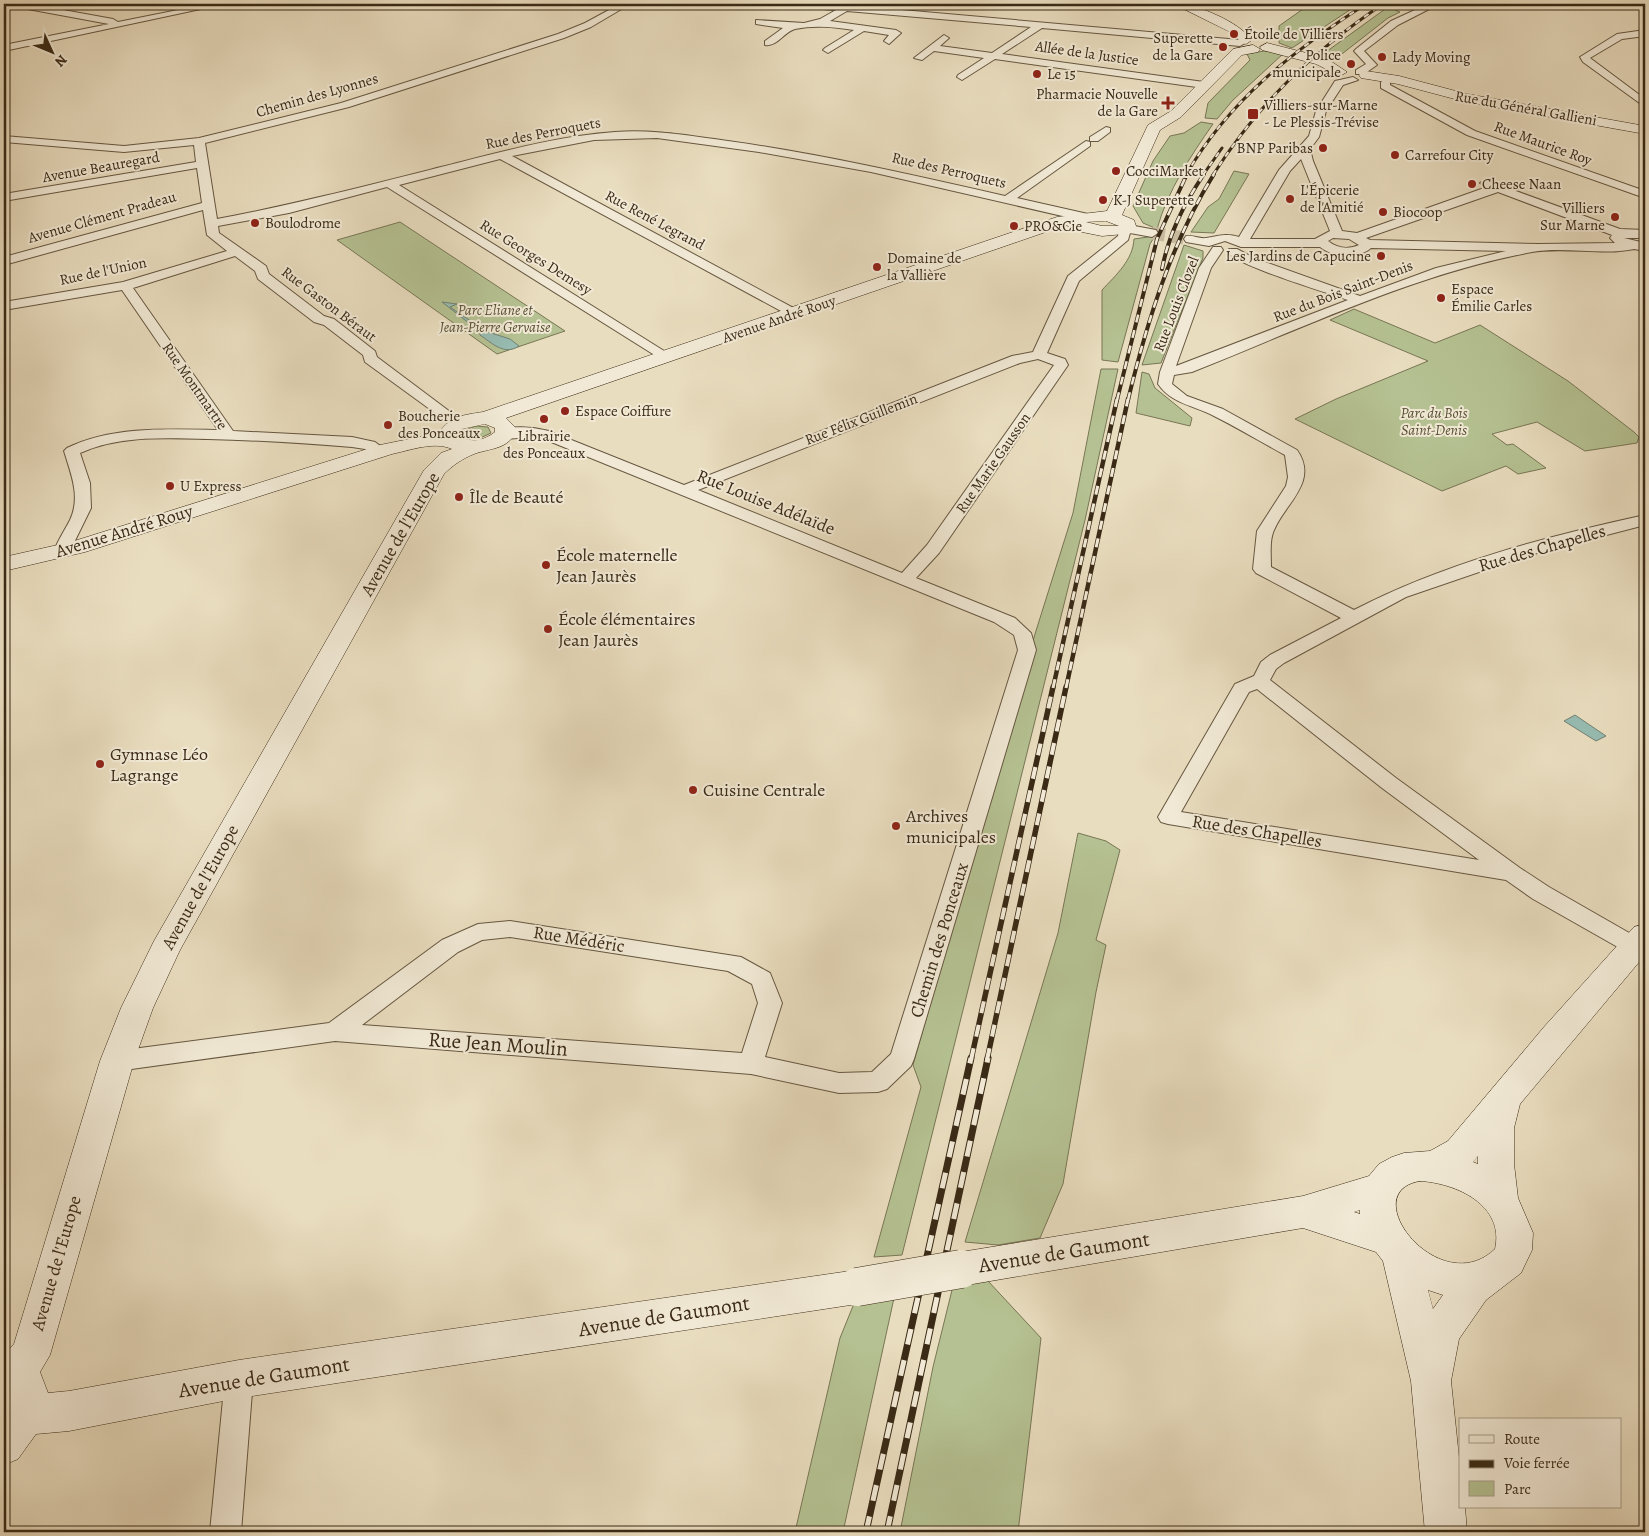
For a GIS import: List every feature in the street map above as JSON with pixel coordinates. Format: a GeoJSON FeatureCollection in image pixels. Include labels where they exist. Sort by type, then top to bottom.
{"type":"FeatureCollection","features":[{"type":"Feature","properties":{"kind":"main road"},"geometry":{"type":"LineString","coordinates":[[1180,4],[1248,44],[1321,61],[1355,75]]}},
{"type":"Feature","properties":{"kind":"main road"},"geometry":{"type":"LineString","coordinates":[[1112,218],[1153,128],[1176,114],[1248,44]]}},
{"type":"Feature","properties":{"kind":"main road","name":"Rue du Général Gallieni"},"geometry":{"type":"LineString","coordinates":[[1355,75],[1386,82],[1408,84],[1466,98],[1645,130]]}},
{"type":"Feature","properties":{"kind":"main road","name":"Rue du Général Gallieni"},"geometry":{"type":"LineString","coordinates":[[1355,75],[1399,80],[1408,84]]}},
{"type":"Feature","properties":{"kind":"main road"},"geometry":{"type":"LineString","coordinates":[[1112,218],[1127,223],[1127,229],[1083,221],[1112,218]]}},
{"type":"Feature","properties":{"kind":"main road","name":"Avenue André Rouy"},"geometry":{"type":"LineString","coordinates":[[458,434],[471,419],[486,418],[1026,234],[1083,221]]}},
{"type":"Feature","properties":{"kind":"main road","name":"Avenue André Rouy"},"geometry":{"type":"LineString","coordinates":[[4,564],[62,551],[383,450],[458,434],[490,444],[532,402]]}},
{"type":"Feature","properties":{"kind":"main road"},"geometry":{"type":"LineString","coordinates":[[486,418],[501,423],[505,430]]}},
{"type":"Feature","properties":{"kind":"main road","name":"Avenue de l'Europe"},"geometry":{"type":"LineString","coordinates":[[9,1369],[30,1355],[117,1061],[137,1008],[165,949],[435,470],[448,458],[458,434]]}},
{"type":"Feature","properties":{"kind":"main road"},"geometry":{"type":"LineString","coordinates":[[1437,1165],[1460,1152],[1506,1094],[1642,944]]}},
{"type":"Feature","properties":{"kind":"main road"},"geometry":{"type":"LineString","coordinates":[[1501,1202],[1494,1150],[1498,1118],[1506,1094]]}},
{"type":"Feature","properties":{"kind":"main road"},"geometry":{"type":"LineString","coordinates":[[1394,1246],[1418,1267],[1440,1277],[1462,1281],[1482,1279],[1499,1271],[1511,1258],[1515,1240],[1512,1221],[1501,1202],[1488,1189],[1472,1177],[1455,1169],[1419,1164],[1403,1169],[1390,1177],[1381,1188],[1378,1204],[1380,1221],[1394,1246],[1430,1381],[1446,1532]]}},
{"type":"Feature","properties":{"kind":"main road","name":"Avenue de Gaumont"},"geometry":{"type":"LineString","coordinates":[[14,1430],[69,1412],[239,1379],[857,1287],[1303,1212],[1381,1188]]}},
{"type":"Feature","properties":{"kind":"main road","name":"Avenue de Gaumont"},"geometry":{"type":"LineString","coordinates":[[1303,1212],[1394,1246]]}},
{"type":"Feature","properties":{"kind":"main road"},"geometry":{"type":"LineString","coordinates":[[1430,1381],[1444,1326],[1482,1279]]}},
{"type":"Feature","properties":{"kind":"main road"},"geometry":{"type":"LineString","coordinates":[[9,1369],[23,1379],[28,1389],[28,1402],[14,1430]]}},
{"type":"Feature","properties":{"kind":"street"},"geometry":{"type":"LineString","coordinates":[[17,4],[122,24]]}},
{"type":"Feature","properties":{"kind":"street"},"geometry":{"type":"LineString","coordinates":[[4,48],[220,4]]}},
{"type":"Feature","properties":{"kind":"street","name":"Chemin des Lyonnes"},"geometry":{"type":"LineString","coordinates":[[4,139],[124,149],[200,141],[337,107],[561,36],[588,25],[626,4]]}},
{"type":"Feature","properties":{"kind":"street"},"geometry":{"type":"LineString","coordinates":[[798,4],[1248,44]]}},
{"type":"Feature","properties":{"kind":"street"},"geometry":{"type":"LineString","coordinates":[[1237,247],[1249,233],[1285,170],[1305,150],[1316,134],[1321,110],[1339,83],[1372,65],[1359,50],[1408,15],[1435,4]]}},
{"type":"Feature","properties":{"kind":"street"},"geometry":{"type":"LineString","coordinates":[[829,24],[845,8]]}},
{"type":"Feature","properties":{"kind":"street"},"geometry":{"type":"LineString","coordinates":[[829,24],[856,9]]}},
{"type":"Feature","properties":{"kind":"street"},"geometry":{"type":"LineString","coordinates":[[759,22],[791,27],[829,24],[896,32],[889,41]]}},
{"type":"Feature","properties":{"kind":"street"},"geometry":{"type":"LineString","coordinates":[[962,77],[1039,26]]}},
{"type":"Feature","properties":{"kind":"street"},"geometry":{"type":"LineString","coordinates":[[768,43],[791,27]]}},
{"type":"Feature","properties":{"kind":"street"},"geometry":{"type":"LineString","coordinates":[[828,50],[863,28]]}},
{"type":"Feature","properties":{"kind":"street"},"geometry":{"type":"LineString","coordinates":[[1645,33],[1620,36],[1585,56],[1586,60],[1645,104]]}},
{"type":"Feature","properties":{"kind":"street"},"geometry":{"type":"LineString","coordinates":[[920,58],[946,36]]}},
{"type":"Feature","properties":{"kind":"street","name":"Allée de la Justice"},"geometry":{"type":"LineString","coordinates":[[934,48],[1204,85]]}},
{"type":"Feature","properties":{"kind":"street","name":"Rue Maurice Roy"},"geometry":{"type":"LineString","coordinates":[[1386,82],[1385,86],[1471,133],[1645,195]]}},
{"type":"Feature","properties":{"kind":"street"},"geometry":{"type":"LineString","coordinates":[[1008,199],[1106,130]]}},
{"type":"Feature","properties":{"kind":"street","name":"Rue des Perroquets"},"geometry":{"type":"LineString","coordinates":[[212,224],[289,209],[501,155],[594,136],[657,135],[759,148],[871,168],[1008,199],[1083,221]]}},
{"type":"Feature","properties":{"kind":"street"},"geometry":{"type":"LineString","coordinates":[[200,141],[212,224]]}},
{"type":"Feature","properties":{"kind":"street"},"geometry":{"type":"LineString","coordinates":[[1305,150],[1307,161],[1336,234]]}},
{"type":"Feature","properties":{"kind":"street","name":"Rue René Legrand"},"geometry":{"type":"LineString","coordinates":[[501,155],[794,314]]}},
{"type":"Feature","properties":{"kind":"street","name":"Avenue Beauregard"},"geometry":{"type":"LineString","coordinates":[[4,198],[202,164]]}},
{"type":"Feature","properties":{"kind":"street","name":"Rue Georges Demesy"},"geometry":{"type":"LineString","coordinates":[[390,184],[664,358]]}},
{"type":"Feature","properties":{"kind":"street"},"geometry":{"type":"LineString","coordinates":[[1361,240],[1491,186],[1622,242],[1645,247]]}},
{"type":"Feature","properties":{"kind":"street","name":"Avenue Clément Pradeau"},"geometry":{"type":"LineString","coordinates":[[4,261],[209,205]]}},
{"type":"Feature","properties":{"kind":"street","name":"Rue Gaston Béraut"},"geometry":{"type":"LineString","coordinates":[[212,224],[213,235],[261,269],[263,276],[320,319],[329,322],[370,354],[370,360],[458,434]]}},
{"type":"Feature","properties":{"kind":"street"},"geometry":{"type":"LineString","coordinates":[[1039,355],[1073,279],[1124,237],[1127,229],[1152,233]]}},
{"type":"Feature","properties":{"kind":"street"},"geometry":{"type":"LineString","coordinates":[[1622,242],[1629,232],[1645,234]]}},
{"type":"Feature","properties":{"kind":"street"},"geometry":{"type":"LineString","coordinates":[[1322,243],[1322,237],[1336,234],[1361,240],[1533,248],[1622,242]]}},
{"type":"Feature","properties":{"kind":"street"},"geometry":{"type":"LineString","coordinates":[[1190,239],[1213,246],[1237,247],[1262,241],[1322,243],[1330,248],[1344,251],[1362,249],[1361,240]]}},
{"type":"Feature","properties":{"kind":"street","name":"Rue Louis Clozel"},"geometry":{"type":"LineString","coordinates":[[1167,372],[1213,246]]}},
{"type":"Feature","properties":{"kind":"street"},"geometry":{"type":"LineString","coordinates":[[1237,247],[1250,262],[1359,300]]}},
{"type":"Feature","properties":{"kind":"street","name":"Rue du Bois Saint-Denis"},"geometry":{"type":"LineString","coordinates":[[1167,372],[1187,368],[1359,300],[1441,271],[1533,248]]}},
{"type":"Feature","properties":{"kind":"street","name":"Rue de l'Union"},"geometry":{"type":"LineString","coordinates":[[4,306],[125,286],[235,252]]}},
{"type":"Feature","properties":{"kind":"street","name":"Rue Montmartre"},"geometry":{"type":"LineString","coordinates":[[125,286],[228,434],[352,442],[370,445],[383,450]]}},
{"type":"Feature","properties":{"kind":"street","name":"Rue Félix Guillemin"},"geometry":{"type":"LineString","coordinates":[[685,491],[699,483],[964,379],[1030,356],[1039,355]]}},
{"type":"Feature","properties":{"kind":"street","name":"Rue Marie Gausson"},"geometry":{"type":"LineString","coordinates":[[906,580],[933,549],[1062,365],[1058,361],[1039,355]]}},
{"type":"Feature","properties":{"kind":"street"},"geometry":{"type":"LineString","coordinates":[[1167,372],[1165,384],[1168,390],[1191,404],[1216,411],[1292,453],[1297,473],[1291,495],[1265,532],[1262,569],[1353,617]]}},
{"type":"Feature","properties":{"kind":"street","name":"Rue Louise Adélaïde"},"geometry":{"type":"LineString","coordinates":[[505,430],[532,431],[544,434],[1010,623]]}},
{"type":"Feature","properties":{"kind":"street"},"geometry":{"type":"LineString","coordinates":[[62,551],[80,516],[85,497],[72,451],[87,443],[144,435],[228,434]]}},
{"type":"Feature","properties":{"kind":"street","name":"Rue des Chapelles"},"geometry":{"type":"LineString","coordinates":[[1512,873],[1168,817],[1242,688],[1261,680],[1268,666],[1277,659],[1353,617],[1400,594],[1520,552],[1645,520]]}},
{"type":"Feature","properties":{"kind":"street","name":"Chemin des Ponceaux"},"geometry":{"type":"LineString","coordinates":[[878,1082],[902,1059],[1027,650],[1027,640],[1023,631],[1010,623]]}},
{"type":"Feature","properties":{"kind":"street","name":"Rue des Chapelles"},"geometry":{"type":"LineString","coordinates":[[1261,680],[1273,693],[1389,783],[1512,873],[1541,892],[1642,944]]}},
{"type":"Feature","properties":{"kind":"street","name":"Rue Médéric"},"geometry":{"type":"LineString","coordinates":[[335,1032],[450,946],[478,932],[510,929],[733,963],[762,979],[770,1003],[751,1064]]}},
{"type":"Feature","properties":{"kind":"street","name":"Rue Jean Moulin"},"geometry":{"type":"LineString","coordinates":[[117,1061],[335,1032],[751,1064],[839,1083],[878,1082]]}},
{"type":"Feature","properties":{"kind":"street"},"geometry":{"type":"LineString","coordinates":[[224,1532],[239,1379]]}},
{"type":"Feature","properties":{"kind":"green space"},"geometry":{"type":"Polygon","coordinates":[[[1310,4],[1359,4],[1292,48],[1279,43],[1279,26],[1310,4]]]}},
{"type":"Feature","properties":{"kind":"green space"},"geometry":{"type":"Polygon","coordinates":[[[1392,4],[1404,4],[1395,10],[1400,12],[1388,18],[1338,57],[1319,57],[1392,4]]]}},
{"type":"Feature","properties":{"kind":"green space"},"geometry":{"type":"Polygon","coordinates":[[[1264,51],[1284,53],[1233,100],[1217,119],[1205,118],[1208,103],[1250,60],[1247,54],[1264,51]]]}},
{"type":"Feature","properties":{"kind":"green space"},"geometry":{"type":"Polygon","coordinates":[[[1201,122],[1213,124],[1173,187],[1157,229],[1143,223],[1133,206],[1153,161],[1170,136],[1184,133],[1201,122]]]}},
{"type":"Feature","properties":{"kind":"green space"},"geometry":{"type":"Polygon","coordinates":[[[1234,171],[1249,174],[1214,233],[1191,232],[1208,207],[1219,199],[1234,171]]]}},
{"type":"Feature","properties":{"kind":"green space","name":"Parc Eliane et Jean-Pierre Gervaise"},"geometry":{"type":"Polygon","coordinates":[[[400,222],[565,331],[497,354],[337,240],[400,222]]]}},
{"type":"Feature","properties":{"kind":"green space"},"geometry":{"type":"Polygon","coordinates":[[[1155,236],[1150,244],[1118,362],[1102,360],[1102,290],[1118,273],[1131,254],[1134,239],[1155,236]]]}},
{"type":"Feature","properties":{"kind":"green space"},"geometry":{"type":"Polygon","coordinates":[[[1184,245],[1203,251],[1203,258],[1161,363],[1142,365],[1184,245]]]}},
{"type":"Feature","properties":{"kind":"green space","name":"Parc du Bois Saint-Denis"},"geometry":{"type":"Polygon","coordinates":[[[1354,309],[1435,343],[1480,325],[1568,381],[1634,432],[1639,437],[1637,443],[1585,451],[1537,422],[1492,434],[1507,445],[1513,444],[1546,468],[1518,474],[1506,466],[1442,491],[1295,419],[1336,399],[1428,361],[1330,320],[1354,309]]]}},
{"type":"Feature","properties":{"kind":"green space"},"geometry":{"type":"Polygon","coordinates":[[[1101,369],[1118,369],[1085,520],[902,1255],[874,1257],[921,1087],[913,1065],[1035,634],[1073,513],[1101,369]]]}},
{"type":"Feature","properties":{"kind":"green space"},"geometry":{"type":"Polygon","coordinates":[[[1142,372],[1149,374],[1155,388],[1192,418],[1190,426],[1136,413],[1142,372]]]}},
{"type":"Feature","properties":{"kind":"green space"},"geometry":{"type":"Polygon","coordinates":[[[476,426],[488,427],[491,433],[478,439],[465,435],[465,430],[476,426]]]}},
{"type":"Feature","properties":{"kind":"green space"},"geometry":{"type":"Polygon","coordinates":[[[1078,833],[1106,841],[1120,850],[1096,940],[1106,945],[1096,992],[1063,1184],[1040,1238],[998,1245],[965,1242],[1058,933],[1078,833]]]}},
{"type":"Feature","properties":{"kind":"green space"},"geometry":{"type":"Polygon","coordinates":[[[988,1281],[1041,1338],[1018,1532],[900,1532],[933,1367],[953,1286],[988,1281]]]}},
{"type":"Feature","properties":{"kind":"green space"},"geometry":{"type":"Polygon","coordinates":[[[894,1298],[843,1532],[795,1532],[840,1338],[855,1301],[894,1298]]]}},
{"type":"Feature","properties":{"kind":"water"},"geometry":{"type":"Polygon","coordinates":[[[442,302],[457,304],[450,307],[469,320],[486,328],[485,331],[510,339],[519,346],[508,350],[494,345],[442,302]]]}},
{"type":"Feature","properties":{"kind":"water"},"geometry":{"type":"Polygon","coordinates":[[[1575,715],[1606,736],[1596,741],[1564,721],[1575,715]]]}},
{"type":"Feature","properties":{"kind":"tunnel"},"geometry":{"type":"LineString","coordinates":[[1152,233],[1190,239]]}},
{"type":"Feature","properties":{"kind":"railway"},"geometry":{"type":"LineString","coordinates":[[1186,175],[1222,123],[1265,79],[1339,21],[1366,4]]}},
{"type":"Feature","properties":{"kind":"railway"},"geometry":{"type":"LineString","coordinates":[[1213,175],[1249,125],[1289,80],[1333,41],[1383,4]]}},
{"type":"Feature","properties":{"kind":"railway"},"geometry":{"type":"LineString","coordinates":[[1203,175],[1222,148]]}},
{"type":"Feature","properties":{"kind":"railway"},"geometry":{"type":"LineString","coordinates":[[1117,400],[1157,239],[1187,174]]}},
{"type":"Feature","properties":{"kind":"railway"},"geometry":{"type":"LineString","coordinates":[[1162,269],[1178,219],[1204,174]]}},
{"type":"Feature","properties":{"kind":"railway"},"geometry":{"type":"LineString","coordinates":[[1128,400],[1143,341],[1173,255],[1185,227],[1214,174]]}},
{"type":"Feature","properties":{"kind":"railway"},"geometry":{"type":"LineString","coordinates":[[1053,688],[1117,399]]}},
{"type":"Feature","properties":{"kind":"railway"},"geometry":{"type":"LineString","coordinates":[[1066,688],[1128,399]]}},
{"type":"Feature","properties":{"kind":"railway"},"geometry":{"type":"LineString","coordinates":[[971,1060],[1053,687]]}},
{"type":"Feature","properties":{"kind":"railway"},"geometry":{"type":"LineString","coordinates":[[987,1060],[1066,687]]}},
{"type":"Feature","properties":{"kind":"railway"},"geometry":{"type":"LineString","coordinates":[[866,1532],[971,1058]]}},
{"type":"Feature","properties":{"kind":"railway"},"geometry":{"type":"LineString","coordinates":[[887,1532],[988,1058]]}},
{"type":"Feature","properties":{"kind":"place","name":"Étoile de Villiers"},"geometry":{"type":"Point","coordinates":[1234,34]}},
{"type":"Feature","properties":{"kind":"place","name":"Superette de la Gare"},"geometry":{"type":"Point","coordinates":[1223,47]}},
{"type":"Feature","properties":{"kind":"place","name":"Lady Moving"},"geometry":{"type":"Point","coordinates":[1382,57]}},
{"type":"Feature","properties":{"kind":"place","name":"Police municipale"},"geometry":{"type":"Point","coordinates":[1351,64]}},
{"type":"Feature","properties":{"kind":"place","name":"Le 15"},"geometry":{"type":"Point","coordinates":[1037,74]}},
{"type":"Feature","properties":{"kind":"place","name":"Pharmacie Nouvelle de la Gare"},"geometry":{"type":"Point","coordinates":[1168,103]}},
{"type":"Feature","properties":{"kind":"place","name":"Villiers-sur-Marne - Le Plessis-Trévise"},"geometry":{"type":"Point","coordinates":[1253,114]}},
{"type":"Feature","properties":{"kind":"place","name":"BNP Paribas"},"geometry":{"type":"Point","coordinates":[1323,148]}},
{"type":"Feature","properties":{"kind":"place","name":"Carrefour City"},"geometry":{"type":"Point","coordinates":[1395,155]}},
{"type":"Feature","properties":{"kind":"place","name":"CocciMarket"},"geometry":{"type":"Point","coordinates":[1116,171]}},
{"type":"Feature","properties":{"kind":"place","name":"Cheese Naan"},"geometry":{"type":"Point","coordinates":[1472,184]}},
{"type":"Feature","properties":{"kind":"place","name":"L'Épicerie de l'Amitié"},"geometry":{"type":"Point","coordinates":[1290,199]}},
{"type":"Feature","properties":{"kind":"place","name":"K-J Superette"},"geometry":{"type":"Point","coordinates":[1103,200]}},
{"type":"Feature","properties":{"kind":"place","name":"Biocoop"},"geometry":{"type":"Point","coordinates":[1383,212]}},
{"type":"Feature","properties":{"kind":"place","name":"Villiers Sur Marne"},"geometry":{"type":"Point","coordinates":[1615,217]}},
{"type":"Feature","properties":{"kind":"place","name":"Boulodrome"},"geometry":{"type":"Point","coordinates":[255,223]}},
{"type":"Feature","properties":{"kind":"place","name":"PRO&Cie"},"geometry":{"type":"Point","coordinates":[1014,226]}},
{"type":"Feature","properties":{"kind":"place","name":"Les Jardins de Capucine"},"geometry":{"type":"Point","coordinates":[1381,256]}},
{"type":"Feature","properties":{"kind":"place","name":"Domaine de la Vallière"},"geometry":{"type":"Point","coordinates":[877,267]}},
{"type":"Feature","properties":{"kind":"place","name":"Espace Émilie Carles"},"geometry":{"type":"Point","coordinates":[1441,298]}},
{"type":"Feature","properties":{"kind":"place","name":"Espace Coiffure"},"geometry":{"type":"Point","coordinates":[565,411]}},
{"type":"Feature","properties":{"kind":"place","name":"Librairie des Ponceaux"},"geometry":{"type":"Point","coordinates":[544,419]}},
{"type":"Feature","properties":{"kind":"place","name":"Boucherie des Ponceaux"},"geometry":{"type":"Point","coordinates":[388,425]}},
{"type":"Feature","properties":{"kind":"place","name":"U Express"},"geometry":{"type":"Point","coordinates":[170,486]}},
{"type":"Feature","properties":{"kind":"place","name":"Île de Beauté"},"geometry":{"type":"Point","coordinates":[459,497]}},
{"type":"Feature","properties":{"kind":"place","name":"École maternelle Jean Jaurès"},"geometry":{"type":"Point","coordinates":[546,565]}},
{"type":"Feature","properties":{"kind":"place","name":"École élémentaires Jean Jaurès"},"geometry":{"type":"Point","coordinates":[548,629]}},
{"type":"Feature","properties":{"kind":"place","name":"Gymnase Léo Lagrange"},"geometry":{"type":"Point","coordinates":[100,764]}},
{"type":"Feature","properties":{"kind":"place","name":"Cuisine Centrale"},"geometry":{"type":"Point","coordinates":[693,790]}},
{"type":"Feature","properties":{"kind":"place","name":"Archives municipales"},"geometry":{"type":"Point","coordinates":[896,826]}}]}
